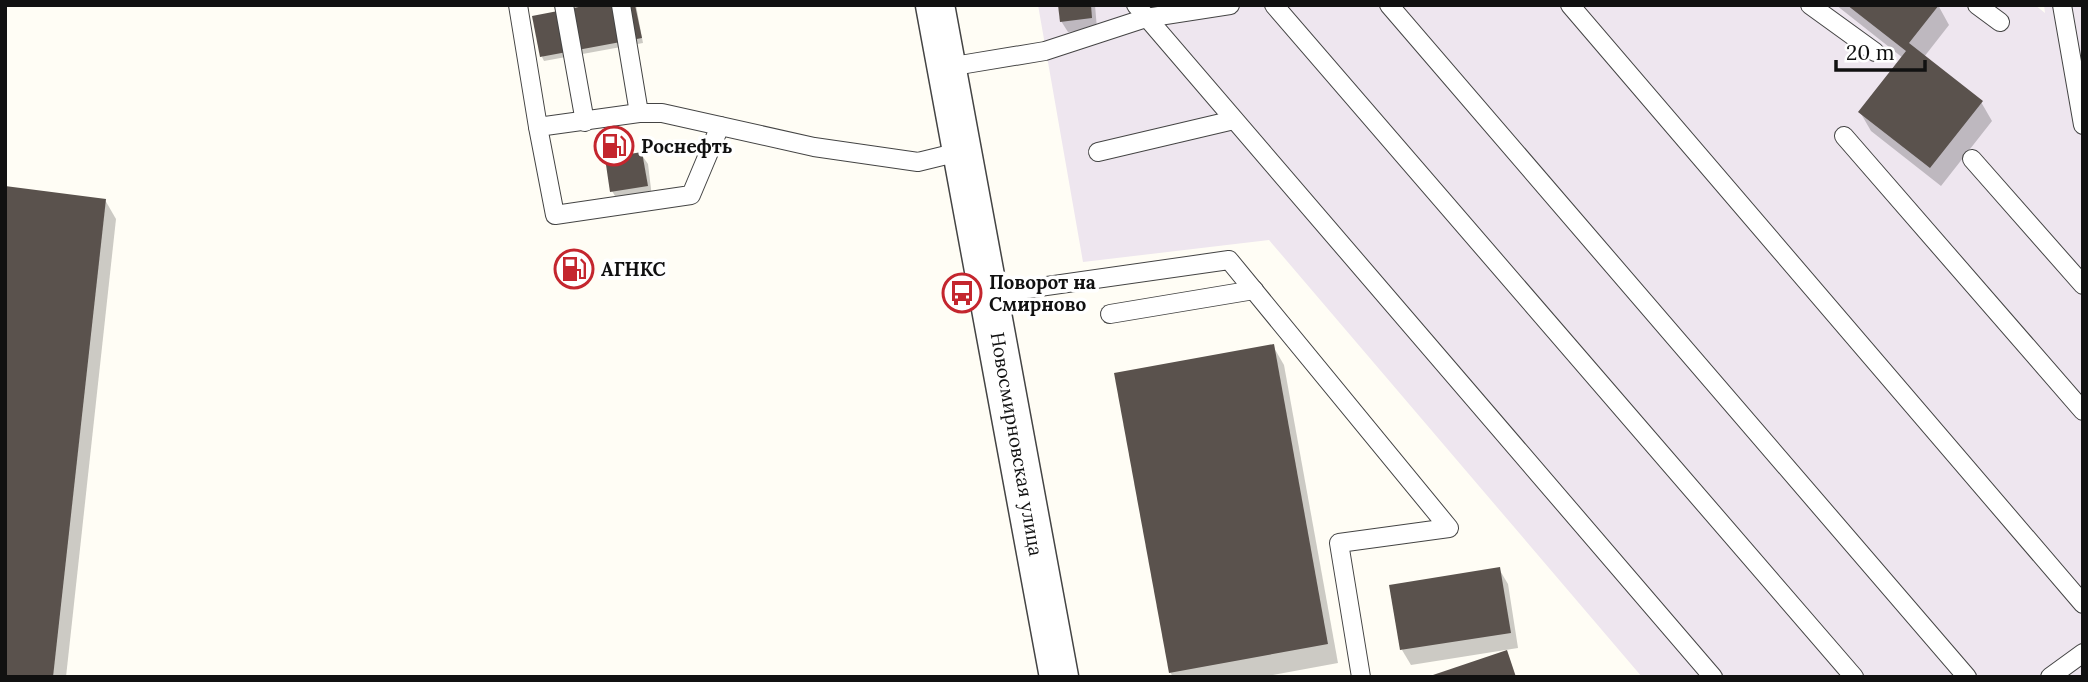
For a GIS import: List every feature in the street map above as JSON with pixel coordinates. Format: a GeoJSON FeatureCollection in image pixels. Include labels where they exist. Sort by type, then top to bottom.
{"type":"FeatureCollection","features":[{"type":"Feature","properties":{"kind":"street","name":"Новосмирновская улица"},"geometry":{"type":"LineString","coordinates":[[935,5],[1059,677]]}},
{"type":"Feature","properties":{"kind":"lane"},"geometry":{"type":"LineString","coordinates":[[518,5],[555,215],[691,195],[720,126]]}},
{"type":"Feature","properties":{"kind":"lane"},"geometry":{"type":"LineString","coordinates":[[564,5],[585,122]]}},
{"type":"Feature","properties":{"kind":"lane"},"geometry":{"type":"LineString","coordinates":[[621,5],[639,113]]}},
{"type":"Feature","properties":{"kind":"lane"},"geometry":{"type":"LineString","coordinates":[[948,67],[1045,51],[1141,11],[1230,5]]}},
{"type":"Feature","properties":{"kind":"lane"},"geometry":{"type":"LineString","coordinates":[[1274,5],[1854,677]]}},
{"type":"Feature","properties":{"kind":"lane"},"geometry":{"type":"LineString","coordinates":[[1389,5],[1967,677]]}},
{"type":"Feature","properties":{"kind":"lane"},"geometry":{"type":"LineString","coordinates":[[1570,5],[2083,604]]}},
{"type":"Feature","properties":{"kind":"lane"},"geometry":{"type":"LineString","coordinates":[[1810,5],[1875,52]]}},
{"type":"Feature","properties":{"kind":"lane"},"geometry":{"type":"LineString","coordinates":[[1977,5],[2000,22]]}},
{"type":"Feature","properties":{"kind":"lane"},"geometry":{"type":"LineString","coordinates":[[2062,5],[2083,125]]}},
{"type":"Feature","properties":{"kind":"lane"},"geometry":{"type":"LineString","coordinates":[[1141,11],[1713,677]]}},
{"type":"Feature","properties":{"kind":"lane"},"geometry":{"type":"LineString","coordinates":[[538,127],[639,113],[662,113],[814,147],[918,162],[963,151]]}},
{"type":"Feature","properties":{"kind":"lane"},"geometry":{"type":"LineString","coordinates":[[1098,152],[1234,120]]}},
{"type":"Feature","properties":{"kind":"lane"},"geometry":{"type":"LineString","coordinates":[[1844,136],[2083,411]]}},
{"type":"Feature","properties":{"kind":"lane"},"geometry":{"type":"LineString","coordinates":[[1972,159],[2083,285]]}},
{"type":"Feature","properties":{"kind":"lane"},"geometry":{"type":"LineString","coordinates":[[990,294],[1229,260],[1449,528],[1339,543],[1361,677]]}},
{"type":"Feature","properties":{"kind":"lane"},"geometry":{"type":"LineString","coordinates":[[1110,314],[1254,290]]}},
{"type":"Feature","properties":{"kind":"lane"},"geometry":{"type":"LineString","coordinates":[[2050,677],[2083,653]]}},
{"type":"Feature","properties":{"kind":"shaded area"},"geometry":{"type":"Polygon","coordinates":[[[1038,5],[2035,5],[2045,13],[2044,5],[2083,5],[2083,677],[1642,677],[1269,240],[1083,262],[1038,5]]]}},
{"type":"Feature","properties":{"kind":"building"},"geometry":{"type":"Polygon","coordinates":[[[589,5],[635,5],[642,38],[540,57],[532,16],[589,5]]]}},
{"type":"Feature","properties":{"kind":"building"},"geometry":{"type":"Polygon","coordinates":[[[1058,5],[1091,5],[1092,18],[1060,22],[1058,5]]]}},
{"type":"Feature","properties":{"kind":"building"},"geometry":{"type":"Polygon","coordinates":[[[1847,5],[1939,5],[1909,43],[1983,101],[1930,168],[1858,112],[1906,51],[1847,5]]]}},
{"type":"Feature","properties":{"kind":"building"},"geometry":{"type":"Polygon","coordinates":[[[642,152],[648,186],[610,192],[605,158],[642,152]]]}},
{"type":"Feature","properties":{"kind":"building"},"geometry":{"type":"Polygon","coordinates":[[[5,186],[106,199],[53,677],[5,677],[5,186]]]}},
{"type":"Feature","properties":{"kind":"building"},"geometry":{"type":"Polygon","coordinates":[[[1274,344],[1328,644],[1169,673],[1114,373],[1274,344]]]}},
{"type":"Feature","properties":{"kind":"building"},"geometry":{"type":"Polygon","coordinates":[[[1500,567],[1511,633],[1400,650],[1389,585],[1500,567]]]}},
{"type":"Feature","properties":{"kind":"building"},"geometry":{"type":"Polygon","coordinates":[[[1507,650],[1516,677],[1430,677],[1430,676],[1507,650]]]}},
{"type":"Feature","properties":{"kind":"place","name":"Роснефть"},"geometry":{"type":"Point","coordinates":[614,146]}},
{"type":"Feature","properties":{"kind":"place","name":"АГНКС"},"geometry":{"type":"Point","coordinates":[574,269]}},
{"type":"Feature","properties":{"kind":"place","name":"Поворот на Смирново"},"geometry":{"type":"Point","coordinates":[962,293]}}]}
